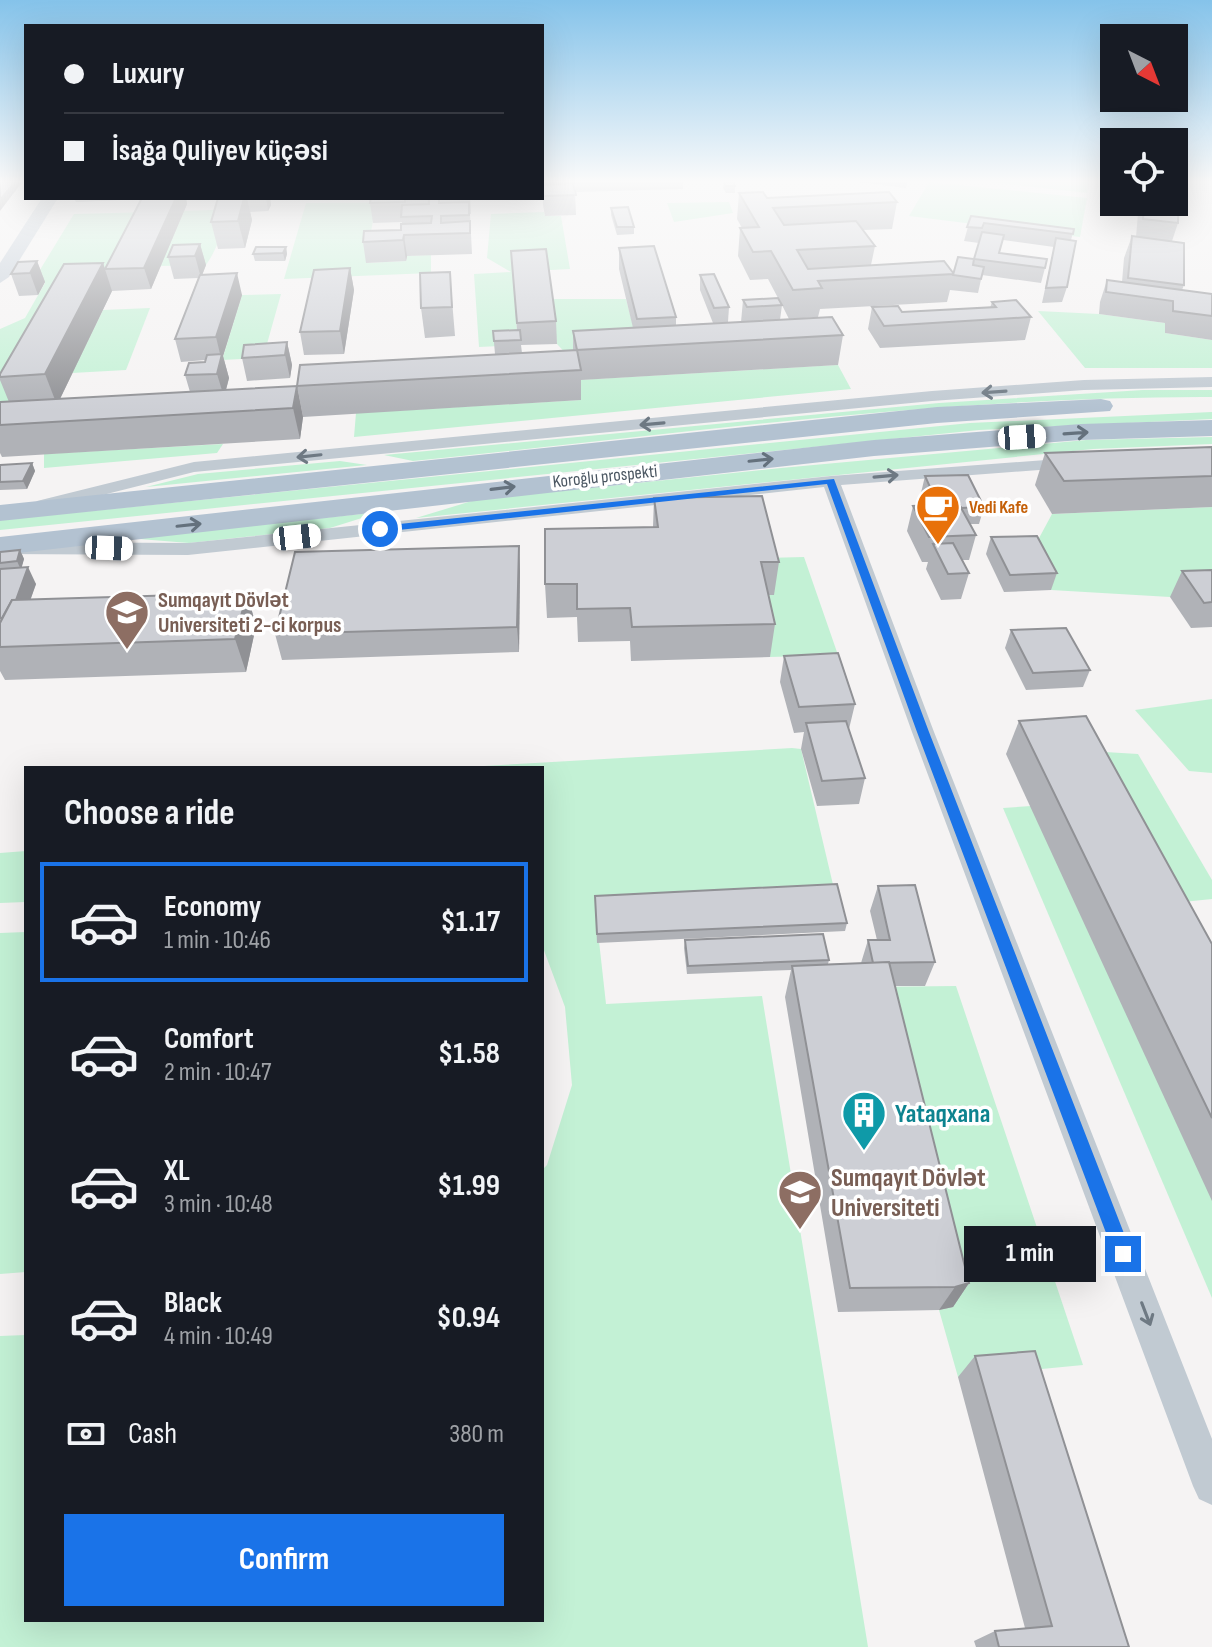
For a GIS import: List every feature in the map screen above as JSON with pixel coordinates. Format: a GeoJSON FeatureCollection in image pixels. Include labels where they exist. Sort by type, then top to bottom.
{"type":"FeatureCollection","features":[{"type":"Feature","properties":{"kind":"main road","name":"Koroğlu prospekti"},"geometry":{"type":"LineString","coordinates":[[10,512],[937,415],[1081,406],[1212,403]]}},
{"type":"Feature","properties":{"kind":"main road","name":"Koroğlu prospekti"},"geometry":{"type":"LineString","coordinates":[[0,547],[874,448],[1081,432],[1212,428]]}},
{"type":"Feature","properties":{"kind":"main road"},"geometry":{"type":"LineString","coordinates":[[341,453],[405,470]]}},
{"type":"Feature","properties":{"kind":"street"},"geometry":{"type":"LineString","coordinates":[[0,277],[12,258]]}},
{"type":"Feature","properties":{"kind":"street"},"geometry":{"type":"LineString","coordinates":[[10,512],[181,469],[932,396],[1084,385],[1212,382]]}},
{"type":"Feature","properties":{"kind":"street"},"geometry":{"type":"LineString","coordinates":[[0,547],[188,549],[831,481],[1088,462]]}},
{"type":"Feature","properties":{"kind":"street"},"geometry":{"type":"LineString","coordinates":[[831,481],[923,732],[1212,1486]]}},
{"type":"Feature","properties":{"kind":"street"},"geometry":{"type":"LineString","coordinates":[[352,532],[465,493]]}},
{"type":"Feature","properties":{"kind":"green space"},"geometry":{"type":"Polygon","coordinates":[[[47,258],[118,258],[11,407],[0,409],[0,329],[25,318],[45,283],[32,283],[47,258]]]}},
{"type":"Feature","properties":{"kind":"green space"},"geometry":{"type":"Polygon","coordinates":[[[164,258],[210,258],[206,265],[160,266],[164,258]]]}},
{"type":"Feature","properties":{"kind":"green space"},"geometry":{"type":"Polygon","coordinates":[[[290,258],[367,258],[366,263],[431,258],[431,273],[284,279],[290,258]]]}},
{"type":"Feature","properties":{"kind":"green space"},"geometry":{"type":"Polygon","coordinates":[[[487,258],[568,258],[570,269],[513,272],[518,345],[479,347],[474,274],[511,272],[487,258]]]}},
{"type":"Feature","properties":{"kind":"green space"},"geometry":{"type":"Polygon","coordinates":[[[281,294],[263,358],[222,360],[242,295],[281,294]]]}},
{"type":"Feature","properties":{"kind":"green space"},"geometry":{"type":"Polygon","coordinates":[[[551,299],[626,299],[637,341],[573,361],[557,344],[551,299]]]}},
{"type":"Feature","properties":{"kind":"green space"},"geometry":{"type":"Polygon","coordinates":[[[150,308],[126,370],[72,373],[103,310],[150,308]]]}},
{"type":"Feature","properties":{"kind":"green space"},"geometry":{"type":"Polygon","coordinates":[[[1038,311],[1099,314],[1165,323],[1165,333],[1212,340],[1212,368],[1085,368],[1038,311]]]}},
{"type":"Feature","properties":{"kind":"green space"},"geometry":{"type":"Polygon","coordinates":[[[838,365],[851,389],[354,437],[356,413],[581,400],[577,380],[838,365]]]}},
{"type":"Feature","properties":{"kind":"green space"},"geometry":{"type":"Polygon","coordinates":[[[1143,390],[1212,390],[1212,397],[1012,403],[812,418],[413,461],[384,455],[939,403],[1143,390]]]}},
{"type":"Feature","properties":{"kind":"green space"},"geometry":{"type":"Polygon","coordinates":[[[1212,412],[1212,419],[979,430],[0,530],[0,520],[970,423],[1212,412]]]}},
{"type":"Feature","properties":{"kind":"green space"},"geometry":{"type":"Polygon","coordinates":[[[1212,437],[1212,444],[1093,449],[416,518],[475,500],[781,468],[1086,440],[1212,437]]]}},
{"type":"Feature","properties":{"kind":"green space"},"geometry":{"type":"Polygon","coordinates":[[[223,444],[217,453],[44,468],[44,454],[223,444]]]}},
{"type":"Feature","properties":{"kind":"green space"},"geometry":{"type":"Polygon","coordinates":[[[340,461],[367,465],[146,487],[198,474],[340,461]]]}},
{"type":"Feature","properties":{"kind":"green space"},"geometry":{"type":"Polygon","coordinates":[[[1212,507],[1212,595],[1170,597],[1051,590],[1031,553],[1052,514],[1212,507]]]}},
{"type":"Feature","properties":{"kind":"green space"},"geometry":{"type":"Polygon","coordinates":[[[381,512],[330,528],[189,543],[127,538],[381,512]]]}},
{"type":"Feature","properties":{"kind":"green space"},"geometry":{"type":"Polygon","coordinates":[[[804,557],[838,655],[770,657],[757,595],[774,594],[765,558],[804,557]]]}},
{"type":"Feature","properties":{"kind":"green space"},"geometry":{"type":"Polygon","coordinates":[[[1212,699],[1212,773],[1189,771],[1135,710],[1212,699]]]}},
{"type":"Feature","properties":{"kind":"green space"},"geometry":{"type":"Polygon","coordinates":[[[801,749],[835,893],[595,905],[606,1004],[762,996],[868,1647],[0,1647],[0,1336],[24,1335],[24,1622],[544,1622],[544,1168],[572,1085],[565,1007],[544,950],[544,766],[483,766],[801,749]]]}},
{"type":"Feature","properties":{"kind":"green space"},"geometry":{"type":"Polygon","coordinates":[[[1072,750],[1138,754],[1212,880],[1212,899],[1154,905],[1072,750]]]}},
{"type":"Feature","properties":{"kind":"green space"},"geometry":{"type":"Polygon","coordinates":[[[1031,806],[1212,1199],[1212,1298],[1003,808],[1031,806]]]}},
{"type":"Feature","properties":{"kind":"green space"},"geometry":{"type":"Polygon","coordinates":[[[24,851],[24,902],[0,903],[0,853],[24,851]]]}},
{"type":"Feature","properties":{"kind":"green space"},"geometry":{"type":"Polygon","coordinates":[[[24,932],[24,1272],[0,1274],[0,933],[24,932]]]}},
{"type":"Feature","properties":{"kind":"green space"},"geometry":{"type":"Polygon","coordinates":[[[956,986],[1083,1365],[958,1377],[939,1310],[952,1307],[865,987],[956,986]]]}},
{"type":"Feature","properties":{"kind":"building"},"geometry":{"type":"Polygon","coordinates":[[[111,258],[149,258],[144,268],[105,269],[111,258]]]}},
{"type":"Feature","properties":{"kind":"building"},"geometry":{"type":"Polygon","coordinates":[[[512,258],[547,258],[556,321],[517,323],[512,258]]]}},
{"type":"Feature","properties":{"kind":"building"},"geometry":{"type":"Polygon","coordinates":[[[621,258],[658,258],[676,317],[637,319],[621,258]]]}},
{"type":"Feature","properties":{"kind":"building"},"geometry":{"type":"Polygon","coordinates":[[[775,258],[802,258],[808,269],[944,261],[954,274],[818,281],[822,288],[793,290],[775,258]]]}},
{"type":"Feature","properties":{"kind":"building"},"geometry":{"type":"Polygon","coordinates":[[[958,258],[974,259],[973,265],[984,267],[981,279],[953,275],[958,258]]]}},
{"type":"Feature","properties":{"kind":"building"},"geometry":{"type":"Polygon","coordinates":[[[1038,258],[1047,259],[1045,268],[974,259],[1038,258]]]}},
{"type":"Feature","properties":{"kind":"building"},"geometry":{"type":"Polygon","coordinates":[[[1052,258],[1073,258],[1067,287],[1046,288],[1052,258]]]}},
{"type":"Feature","properties":{"kind":"building"},"geometry":{"type":"Polygon","coordinates":[[[1130,258],[1184,258],[1184,285],[1128,278],[1130,258]]]}},
{"type":"Feature","properties":{"kind":"building"},"geometry":{"type":"Polygon","coordinates":[[[37,261],[30,273],[11,274],[18,262],[37,261]]]}},
{"type":"Feature","properties":{"kind":"building"},"geometry":{"type":"Polygon","coordinates":[[[103,263],[45,374],[0,377],[64,264],[103,263]]]}},
{"type":"Feature","properties":{"kind":"building"},"geometry":{"type":"Polygon","coordinates":[[[350,268],[340,331],[300,332],[314,270],[350,268]]]}},
{"type":"Feature","properties":{"kind":"building"},"geometry":{"type":"Polygon","coordinates":[[[450,272],[452,307],[421,308],[420,273],[450,272]]]}},
{"type":"Feature","properties":{"kind":"building"},"geometry":{"type":"Polygon","coordinates":[[[237,273],[216,337],[175,339],[200,275],[237,273]]]}},
{"type":"Feature","properties":{"kind":"building"},"geometry":{"type":"Polygon","coordinates":[[[714,274],[729,307],[714,308],[700,275],[714,274]]]}},
{"type":"Feature","properties":{"kind":"building"},"geometry":{"type":"Polygon","coordinates":[[[1107,280],[1212,294],[1212,316],[1173,311],[1173,301],[1106,292],[1107,280]]]}},
{"type":"Feature","properties":{"kind":"building"},"geometry":{"type":"Polygon","coordinates":[[[778,298],[782,305],[747,307],[743,300],[778,298]]]}},
{"type":"Feature","properties":{"kind":"building"},"geometry":{"type":"Polygon","coordinates":[[[1016,300],[1031,317],[884,326],[872,307],[898,306],[902,312],[996,307],[992,302],[1016,300]]]}},
{"type":"Feature","properties":{"kind":"building"},"geometry":{"type":"Polygon","coordinates":[[[832,317],[843,335],[577,350],[573,331],[832,317]]]}},
{"type":"Feature","properties":{"kind":"building"},"geometry":{"type":"Polygon","coordinates":[[[520,330],[521,340],[494,341],[493,331],[520,330]]]}},
{"type":"Feature","properties":{"kind":"building"},"geometry":{"type":"Polygon","coordinates":[[[287,342],[285,355],[242,358],[244,345],[287,342]]]}},
{"type":"Feature","properties":{"kind":"building"},"geometry":{"type":"Polygon","coordinates":[[[577,350],[581,370],[297,386],[300,365],[577,350]]]}},
{"type":"Feature","properties":{"kind":"building"},"geometry":{"type":"Polygon","coordinates":[[[222,354],[217,374],[185,375],[189,363],[205,362],[207,355],[222,354]]]}},
{"type":"Feature","properties":{"kind":"building"},"geometry":{"type":"Polygon","coordinates":[[[297,386],[293,408],[0,425],[0,402],[297,386]]]}},
{"type":"Feature","properties":{"kind":"building"},"geometry":{"type":"Polygon","coordinates":[[[1212,447],[1212,476],[1064,481],[1045,453],[1212,447]]]}},
{"type":"Feature","properties":{"kind":"building"},"geometry":{"type":"Polygon","coordinates":[[[32,463],[23,481],[0,482],[0,465],[32,463]]]}},
{"type":"Feature","properties":{"kind":"building"},"geometry":{"type":"Polygon","coordinates":[[[968,475],[984,507],[938,505],[925,476],[968,475]]]}},
{"type":"Feature","properties":{"kind":"building"},"geometry":{"type":"Polygon","coordinates":[[[762,496],[779,562],[761,562],[775,624],[632,627],[630,608],[577,609],[577,584],[545,584],[545,529],[658,527],[654,498],[762,496]]]}},
{"type":"Feature","properties":{"kind":"building"},"geometry":{"type":"Polygon","coordinates":[[[959,504],[976,535],[929,537],[913,506],[959,504]]]}},
{"type":"Feature","properties":{"kind":"building"},"geometry":{"type":"Polygon","coordinates":[[[1037,536],[1057,573],[1010,575],[991,537],[1037,536]]]}},
{"type":"Feature","properties":{"kind":"building"},"geometry":{"type":"Polygon","coordinates":[[[953,543],[969,573],[948,574],[933,544],[953,543]]]}},
{"type":"Feature","properties":{"kind":"building"},"geometry":{"type":"Polygon","coordinates":[[[519,546],[517,627],[275,634],[295,552],[519,546]]]}},
{"type":"Feature","properties":{"kind":"building"},"geometry":{"type":"Polygon","coordinates":[[[20,550],[17,561],[0,563],[0,552],[20,550]]]}},
{"type":"Feature","properties":{"kind":"building"},"geometry":{"type":"Polygon","coordinates":[[[28,567],[16,600],[12,600],[0,618],[0,569],[28,567]]]}},
{"type":"Feature","properties":{"kind":"building"},"geometry":{"type":"Polygon","coordinates":[[[1212,570],[1212,602],[1204,603],[1182,571],[1212,570]]]}},
{"type":"Feature","properties":{"kind":"building"},"geometry":{"type":"Polygon","coordinates":[[[247,593],[235,639],[0,647],[0,623],[12,600],[247,593]]]}},
{"type":"Feature","properties":{"kind":"building"},"geometry":{"type":"Polygon","coordinates":[[[1066,628],[1090,670],[1033,673],[1011,630],[1066,628]]]}},
{"type":"Feature","properties":{"kind":"building"},"geometry":{"type":"Polygon","coordinates":[[[838,653],[855,704],[799,707],[784,656],[838,653]]]}},
{"type":"Feature","properties":{"kind":"building"},"geometry":{"type":"Polygon","coordinates":[[[1086,716],[1212,944],[1212,1118],[1019,721],[1086,716]]]}},
{"type":"Feature","properties":{"kind":"building"},"geometry":{"type":"Polygon","coordinates":[[[846,721],[865,778],[822,781],[806,723],[846,721]]]}},
{"type":"Feature","properties":{"kind":"building"},"geometry":{"type":"Polygon","coordinates":[[[837,884],[847,923],[597,934],[595,896],[837,884]]]}},
{"type":"Feature","properties":{"kind":"building"},"geometry":{"type":"Polygon","coordinates":[[[915,885],[935,962],[873,963],[868,940],[890,940],[878,886],[915,885]]]}},
{"type":"Feature","properties":{"kind":"building"},"geometry":{"type":"Polygon","coordinates":[[[823,934],[829,960],[688,966],[685,940],[823,934]]]}},
{"type":"Feature","properties":{"kind":"building","name":"Yataqxana"},"geometry":{"type":"Polygon","coordinates":[[[889,962],[969,1283],[955,1287],[850,1288],[792,966],[889,962]]]}},
{"type":"Feature","properties":{"kind":"building"},"geometry":{"type":"Polygon","coordinates":[[[1035,1351],[1129,1647],[999,1647],[995,1631],[1052,1626],[975,1356],[1035,1351]]]}},
{"type":"Feature","properties":{"kind":"place","name":"Vedi Kafe"},"geometry":{"type":"Point","coordinates":[938,546]}},
{"type":"Feature","properties":{"kind":"place","name":"Sumqayıt Dövlət Universiteti 2-ci korpus"},"geometry":{"type":"Point","coordinates":[127,651]}},
{"type":"Feature","properties":{"kind":"place","name":"Yataqxana"},"geometry":{"type":"Point","coordinates":[864,1152]}},
{"type":"Feature","properties":{"kind":"place","name":"Sumqayıt Dövlət Universiteti"},"geometry":{"type":"Point","coordinates":[800,1231]}},
{"type":"Feature","properties":{"kind":"route"},"geometry":{"type":"LineString","coordinates":[[380,529],[831,481],[923,732],[1123,1254]]}}]}
